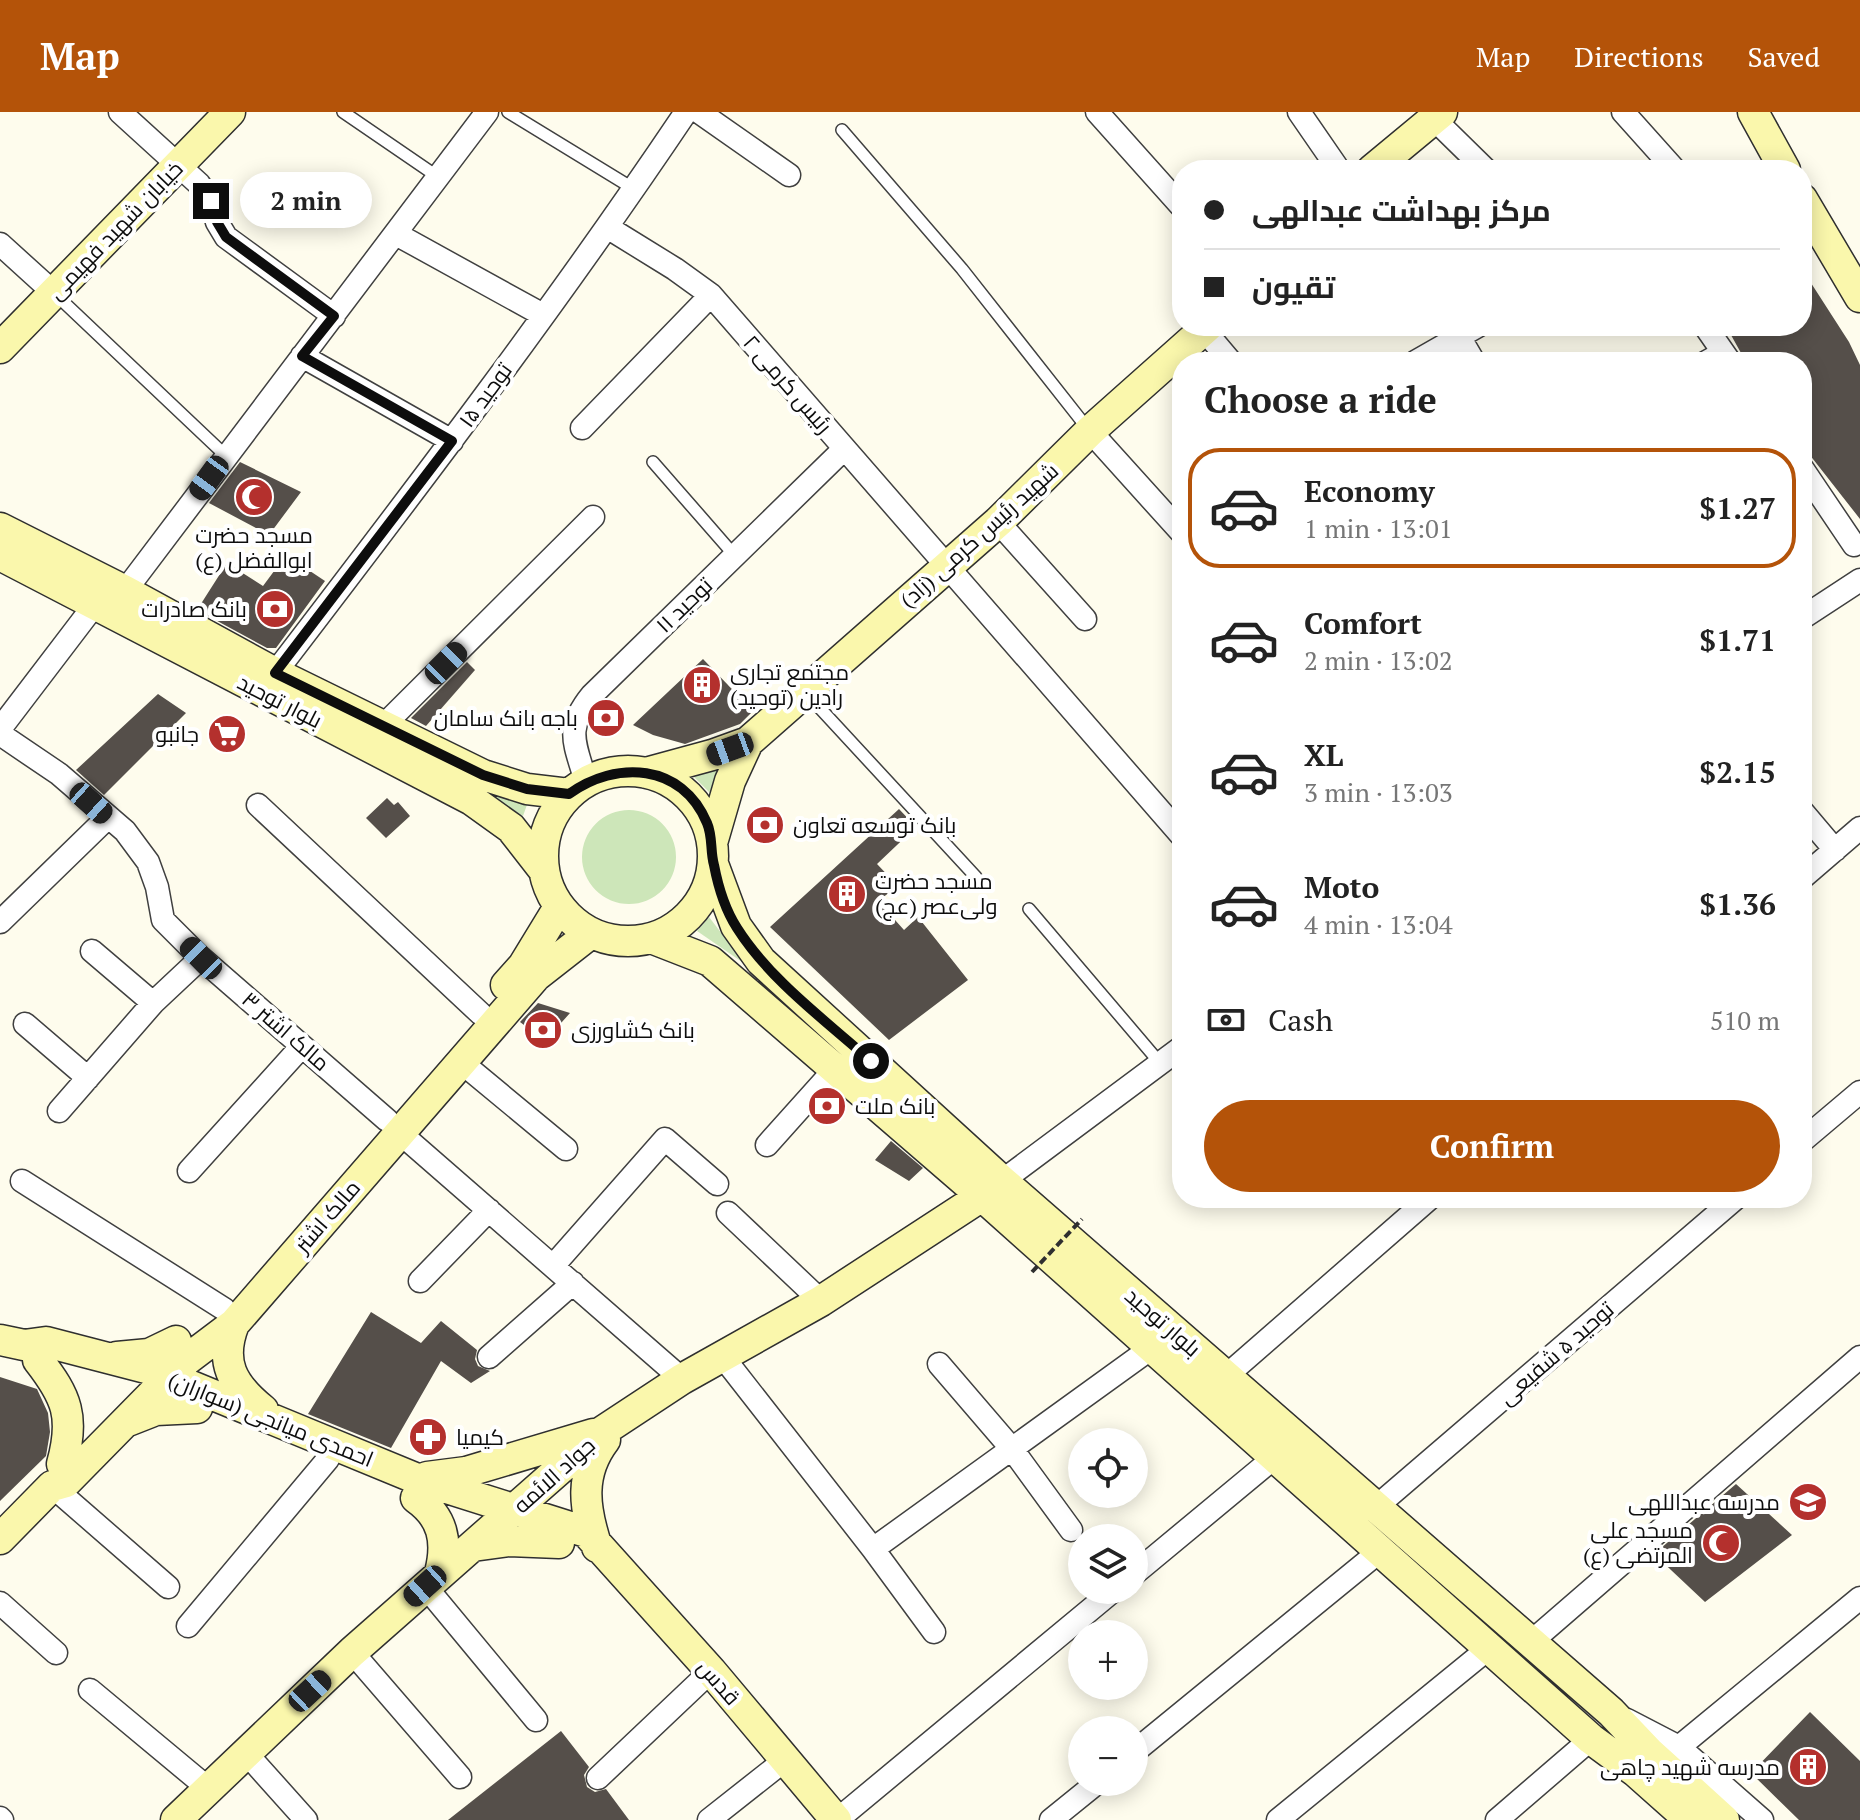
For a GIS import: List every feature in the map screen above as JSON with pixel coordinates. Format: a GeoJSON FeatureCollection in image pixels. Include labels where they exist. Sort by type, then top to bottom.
{"type":"FeatureCollection","features":[{"type":"Feature","properties":{"kind":"main road","name":"خیابان شهید فهیمی"},"geometry":{"type":"LineString","coordinates":[[0,348],[230,112]]}},
{"type":"Feature","properties":{"kind":"main road"},"geometry":{"type":"LineString","coordinates":[[1753,112],[1779,160]]}},
{"type":"Feature","properties":{"kind":"main road"},"geometry":{"type":"LineString","coordinates":[[1384,160],[1438,115]]}},
{"type":"Feature","properties":{"kind":"main road"},"geometry":{"type":"LineString","coordinates":[[1812,216],[1860,297]]}},
{"type":"Feature","properties":{"kind":"main road","name":"شهید رئیس کرمی (زاد)"},"geometry":{"type":"LineString","coordinates":[[1179,352],[1197,336]]}},
{"type":"Feature","properties":{"kind":"main road","name":"شهید رئیس کرمی (زاد)"},"geometry":{"type":"LineString","coordinates":[[748,742],[998,522],[1090,431],[1172,358]]}},
{"type":"Feature","properties":{"kind":"main road","name":"بلوار توحید"},"geometry":{"type":"LineString","coordinates":[[0,528],[125,591],[275,673],[483,775],[527,789],[577,788]]}},
{"type":"Feature","properties":{"kind":"main road","name":"بلوار توحید"},"geometry":{"type":"LineString","coordinates":[[0,555],[472,800],[511,828],[543,869]]}},
{"type":"Feature","properties":{"kind":"main road"},"geometry":{"type":"LineString","coordinates":[[646,773],[748,742]]}},
{"type":"Feature","properties":{"kind":"main road"},"geometry":{"type":"LineString","coordinates":[[713,854],[707,823],[697,806],[674,785],[646,773],[625,771],[605,774],[577,788],[556,810],[547,829],[543,869],[559,907],[573,922],[591,933],[631,941],[651,938],[670,930],[700,902],[709,884],[730,781],[748,742]]}},
{"type":"Feature","properties":{"kind":"main road","name":"بلوار توحید"},"geometry":{"type":"LineString","coordinates":[[713,854],[736,926],[761,961],[1150,1349],[1591,1739],[1642,1762]]}},
{"type":"Feature","properties":{"kind":"main road","name":"مالک اشتر"},"geometry":{"type":"LineString","coordinates":[[0,1539],[57,1475],[152,1380],[185,1361],[229,1317],[394,1126],[481,1014],[523,966],[559,907]]}},
{"type":"Feature","properties":{"kind":"main road","name":"مالک اشتر"},"geometry":{"type":"LineString","coordinates":[[394,1126],[461,1062],[536,976],[591,933]]}},
{"type":"Feature","properties":{"kind":"main road","name":"بلوار توحید"},"geometry":{"type":"LineString","coordinates":[[651,938],[710,961],[835,1069],[992,1189],[1226,1376],[1611,1712],[1642,1762]]}},
{"type":"Feature","properties":{"kind":"main road","name":"جواد الائمه"},"geometry":{"type":"LineString","coordinates":[[176,1820],[352,1652],[612,1425],[682,1379],[821,1301],[992,1189]]}},
{"type":"Feature","properties":{"kind":"main road"},"geometry":{"type":"LineString","coordinates":[[229,1317],[227,1354],[233,1377],[247,1397],[274,1419]]}},
{"type":"Feature","properties":{"kind":"main road","name":"مالک اشتر"},"geometry":{"type":"LineString","coordinates":[[57,1475],[66,1482],[122,1423],[176,1341],[229,1317]]}},
{"type":"Feature","properties":{"kind":"main road"},"geometry":{"type":"LineString","coordinates":[[106,1357],[149,1354],[176,1341]]}},
{"type":"Feature","properties":{"kind":"main road","name":"احمدی میانجی (سواران)"},"geometry":{"type":"LineString","coordinates":[[21,1348],[46,1342],[106,1357],[152,1380],[197,1408],[328,1459],[507,1516]]}},
{"type":"Feature","properties":{"kind":"main road"},"geometry":{"type":"LineString","coordinates":[[21,1348],[63,1396],[68,1412],[69,1427],[57,1475]]}},
{"type":"Feature","properties":{"kind":"main road","name":"احمدی میانجی (سواران)"},"geometry":{"type":"LineString","coordinates":[[21,1348],[152,1380],[274,1419],[416,1488]]}},
{"type":"Feature","properties":{"kind":"main road"},"geometry":{"type":"LineString","coordinates":[[122,1423],[156,1410],[197,1408]]}},
{"type":"Feature","properties":{"kind":"main road"},"geometry":{"type":"LineString","coordinates":[[432,1580],[445,1554],[439,1520],[416,1488],[612,1425]]}},
{"type":"Feature","properties":{"kind":"main road"},"geometry":{"type":"LineString","coordinates":[[507,1516],[559,1543],[580,1550],[597,1547],[587,1519],[586,1475],[592,1458],[612,1425]]}},
{"type":"Feature","properties":{"kind":"main road","name":"قدس"},"geometry":{"type":"LineString","coordinates":[[507,1516],[586,1532],[711,1671],[837,1820]]}},
{"type":"Feature","properties":{"kind":"main road"},"geometry":{"type":"LineString","coordinates":[[473,1546],[509,1541],[559,1543]]}},
{"type":"Feature","properties":{"kind":"main road"},"geometry":{"type":"LineString","coordinates":[[1642,1762],[1690,1820]]}},
{"type":"Feature","properties":{"kind":"main road"},"geometry":{"type":"LineString","coordinates":[[1642,1762],[1724,1820]]}},
{"type":"Feature","properties":{"kind":"street"},"geometry":{"type":"LineString","coordinates":[[120,112],[179,164],[211,201],[217,222],[226,237],[334,316]]}},
{"type":"Feature","properties":{"kind":"street"},"geometry":{"type":"LineString","coordinates":[[125,591],[487,112]]}},
{"type":"Feature","properties":{"kind":"street","name":"توحید ۱۵"},"geometry":{"type":"LineString","coordinates":[[275,673],[452,441],[634,190],[686,112]]}},
{"type":"Feature","properties":{"kind":"street"},"geometry":{"type":"LineString","coordinates":[[699,112],[789,175]]}},
{"type":"Feature","properties":{"kind":"street"},"geometry":{"type":"LineString","coordinates":[[1097,112],[1172,196]]}},
{"type":"Feature","properties":{"kind":"street"},"geometry":{"type":"LineString","coordinates":[[1299,112],[1332,160]]}},
{"type":"Feature","properties":{"kind":"street"},"geometry":{"type":"LineString","coordinates":[[1623,112],[1666,160]]}},
{"type":"Feature","properties":{"kind":"street"},"geometry":{"type":"LineString","coordinates":[[1438,115],[1477,160]]}},
{"type":"Feature","properties":{"kind":"street","name":"رئیس کرمی ۲"},"geometry":{"type":"LineString","coordinates":[[607,227],[711,295],[1172,825]]}},
{"type":"Feature","properties":{"kind":"street"},"geometry":{"type":"LineString","coordinates":[[396,234],[543,315]]}},
{"type":"Feature","properties":{"kind":"street"},"geometry":{"type":"LineString","coordinates":[[0,244],[53,292]]}},
{"type":"Feature","properties":{"kind":"street"},"geometry":{"type":"LineString","coordinates":[[582,428],[711,295]]}},
{"type":"Feature","properties":{"kind":"street"},"geometry":{"type":"LineString","coordinates":[[1430,352],[1453,336]]}},
{"type":"Feature","properties":{"kind":"street"},"geometry":{"type":"LineString","coordinates":[[302,356],[452,441]]}},
{"type":"Feature","properties":{"kind":"street"},"geometry":{"type":"LineString","coordinates":[[1090,431],[1172,522]]}},
{"type":"Feature","properties":{"kind":"street","name":"توحید ۱۱"},"geometry":{"type":"LineString","coordinates":[[577,788],[573,736],[577,713],[844,449]]}},
{"type":"Feature","properties":{"kind":"street"},"geometry":{"type":"LineString","coordinates":[[1812,483],[1854,545]]}},
{"type":"Feature","properties":{"kind":"street"},"geometry":{"type":"LineString","coordinates":[[383,726],[593,517]]}},
{"type":"Feature","properties":{"kind":"street"},"geometry":{"type":"LineString","coordinates":[[998,522],[1085,619]]}},
{"type":"Feature","properties":{"kind":"street"},"geometry":{"type":"LineString","coordinates":[[1812,611],[1860,580]]}},
{"type":"Feature","properties":{"kind":"street"},"geometry":{"type":"LineString","coordinates":[[0,731],[96,603]]}},
{"type":"Feature","properties":{"kind":"street","name":"مالک اشتر ۳"},"geometry":{"type":"LineString","coordinates":[[0,731],[59,774],[125,831],[148,862],[157,887],[163,920],[201,958],[682,1379]]}},
{"type":"Feature","properties":{"kind":"street"},"geometry":{"type":"LineString","coordinates":[[258,805],[481,1014]]}},
{"type":"Feature","properties":{"kind":"street"},"geometry":{"type":"LineString","coordinates":[[0,922],[107,818]]}},
{"type":"Feature","properties":{"kind":"street"},"geometry":{"type":"LineString","coordinates":[[1812,823],[1835,850]]}},
{"type":"Feature","properties":{"kind":"street"},"geometry":{"type":"LineString","coordinates":[[1812,870],[1860,828]]}},
{"type":"Feature","properties":{"kind":"street"},"geometry":{"type":"LineString","coordinates":[[92,951],[153,1003]]}},
{"type":"Feature","properties":{"kind":"street"},"geometry":{"type":"LineString","coordinates":[[59,1111],[153,1003],[201,958]]}},
{"type":"Feature","properties":{"kind":"street"},"geometry":{"type":"LineString","coordinates":[[25,1024],[88,1078]]}},
{"type":"Feature","properties":{"kind":"street"},"geometry":{"type":"LineString","coordinates":[[189,1171],[302,1046]]}},
{"type":"Feature","properties":{"kind":"street"},"geometry":{"type":"LineString","coordinates":[[992,1189],[1172,1054]]}},
{"type":"Feature","properties":{"kind":"street"},"geometry":{"type":"LineString","coordinates":[[461,1062],[566,1149]]}},
{"type":"Feature","properties":{"kind":"street"},"geometry":{"type":"LineString","coordinates":[[767,1145],[835,1069]]}},
{"type":"Feature","properties":{"kind":"street"},"geometry":{"type":"LineString","coordinates":[[1812,1133],[1860,1092]]}},
{"type":"Feature","properties":{"kind":"street"},"geometry":{"type":"LineString","coordinates":[[553,1266],[665,1139],[717,1184]]}},
{"type":"Feature","properties":{"kind":"street"},"geometry":{"type":"LineString","coordinates":[[22,1181],[229,1317]]}},
{"type":"Feature","properties":{"kind":"street"},"geometry":{"type":"LineString","coordinates":[[1226,1376],[1419,1208]]}},
{"type":"Feature","properties":{"kind":"street","name":"توحید ۵ شفیعی"},"geometry":{"type":"LineString","coordinates":[[1376,1507],[1724,1208]]}},
{"type":"Feature","properties":{"kind":"street"},"geometry":{"type":"LineString","coordinates":[[420,1281],[489,1210]]}},
{"type":"Feature","properties":{"kind":"street"},"geometry":{"type":"LineString","coordinates":[[728,1213],[821,1301]]}},
{"type":"Feature","properties":{"kind":"street"},"geometry":{"type":"LineString","coordinates":[[489,1357],[573,1283]]}},
{"type":"Feature","properties":{"kind":"street"},"geometry":{"type":"LineString","coordinates":[[873,1549],[1150,1349]]}},
{"type":"Feature","properties":{"kind":"street"},"geometry":{"type":"LineString","coordinates":[[723,1357],[934,1632]]}},
{"type":"Feature","properties":{"kind":"street"},"geometry":{"type":"LineString","coordinates":[[1531,1642],[1860,1357]]}},
{"type":"Feature","properties":{"kind":"street"},"geometry":{"type":"LineString","coordinates":[[939,1364],[1012,1449],[1068,1526]]}},
{"type":"Feature","properties":{"kind":"street"},"geometry":{"type":"LineString","coordinates":[[1148,1562],[1275,1457]]}},
{"type":"Feature","properties":{"kind":"street"},"geometry":{"type":"LineString","coordinates":[[188,1626],[328,1459]]}},
{"type":"Feature","properties":{"kind":"street"},"geometry":{"type":"LineString","coordinates":[[57,1475],[168,1587]]}},
{"type":"Feature","properties":{"kind":"street"},"geometry":{"type":"LineString","coordinates":[[1148,1741],[1380,1551]]}},
{"type":"Feature","properties":{"kind":"street"},"geometry":{"type":"LineString","coordinates":[[432,1580],[536,1720]]}},
{"type":"Feature","properties":{"kind":"street"},"geometry":{"type":"LineString","coordinates":[[0,1603],[56,1653]]}},
{"type":"Feature","properties":{"kind":"street"},"geometry":{"type":"LineString","coordinates":[[837,1820],[1097,1604]]}},
{"type":"Feature","properties":{"kind":"street"},"geometry":{"type":"LineString","coordinates":[[1679,1747],[1855,1611]]}},
{"type":"Feature","properties":{"kind":"street"},"geometry":{"type":"LineString","coordinates":[[1278,1820],[1489,1648]]}},
{"type":"Feature","properties":{"kind":"street"},"geometry":{"type":"LineString","coordinates":[[352,1652],[460,1777]]}},
{"type":"Feature","properties":{"kind":"street"},"geometry":{"type":"LineString","coordinates":[[598,1778],[711,1671]]}},
{"type":"Feature","properties":{"kind":"street"},"geometry":{"type":"LineString","coordinates":[[90,1690],[209,1789]]}},
{"type":"Feature","properties":{"kind":"street"},"geometry":{"type":"LineString","coordinates":[[1611,1712],[1679,1747],[1762,1820]]}},
{"type":"Feature","properties":{"kind":"street"},"geometry":{"type":"LineString","coordinates":[[1497,1820],[1591,1739],[1667,1820]]}},
{"type":"Feature","properties":{"kind":"street"},"geometry":{"type":"LineString","coordinates":[[246,1753],[306,1820]]}},
{"type":"Feature","properties":{"kind":"street"},"geometry":{"type":"LineString","coordinates":[[709,1820],[785,1760]]}},
{"type":"Feature","properties":{"kind":"street"},"geometry":{"type":"LineString","coordinates":[[1051,1820],[1081,1796]]}},
{"type":"Feature","properties":{"kind":"lane"},"geometry":{"type":"LineString","coordinates":[[343,112],[438,177]]}},
{"type":"Feature","properties":{"kind":"lane"},"geometry":{"type":"LineString","coordinates":[[508,112],[634,190]]}},
{"type":"Feature","properties":{"kind":"lane"},"geometry":{"type":"LineString","coordinates":[[842,130],[962,269],[1090,431]]}},
{"type":"Feature","properties":{"kind":"lane"},"geometry":{"type":"LineString","coordinates":[[53,292],[225,455]]}},
{"type":"Feature","properties":{"kind":"lane"},"geometry":{"type":"LineString","coordinates":[[653,462],[735,556]]}},
{"type":"Feature","properties":{"kind":"lane"},"geometry":{"type":"LineString","coordinates":[[805,691],[976,877]]}},
{"type":"Feature","properties":{"kind":"lane"},"geometry":{"type":"LineString","coordinates":[[1029,909],[1160,1063]]}},
{"type":"Feature","properties":{"kind":"path"},"geometry":{"type":"LineString","coordinates":[[1032,1272],[1082,1219]]}},
{"type":"Feature","properties":{"kind":"green space"},"geometry":{"type":"Polygon","coordinates":[[[729,761],[712,795],[694,777],[729,761]]]}},
{"type":"Feature","properties":{"kind":"green space"},"geometry":{"type":"Polygon","coordinates":[[[479,788],[528,802],[523,816],[479,788]]]}},
{"type":"Feature","properties":{"kind":"green space"},"geometry":{"type":"Polygon","coordinates":[[[629,810],[647,814],[662,824],[672,839],[676,857],[672,875],[662,890],[647,900],[629,904],[611,900],[596,890],[586,875],[582,857],[586,839],[596,824],[611,814],[629,810]]]}},
{"type":"Feature","properties":{"kind":"green space"},"geometry":{"type":"Polygon","coordinates":[[[709,917],[745,964],[697,931],[709,917]]]}},
{"type":"Feature","properties":{"kind":"building"},"geometry":{"type":"Polygon","coordinates":[[[1812,285],[1860,365],[1860,519],[1812,458],[1812,352],[1740,352],[1732,336],[1812,336],[1812,285]]]}},
{"type":"Feature","properties":{"kind":"building","name":"مسجد حضرت ابوالفضل (ع)"},"geometry":{"type":"Polygon","coordinates":[[[240,462],[301,492],[269,535],[209,503],[240,462]]]}},
{"type":"Feature","properties":{"kind":"building","name":"بانک صادرات"},"geometry":{"type":"Polygon","coordinates":[[[286,555],[325,581],[276,648],[267,648],[197,610],[227,563],[263,586],[286,555]]]}},
{"type":"Feature","properties":{"kind":"building","name":"مجتمع تجاری رادین (توحید)"},"geometry":{"type":"Polygon","coordinates":[[[703,659],[753,711],[740,724],[685,744],[653,735],[633,725],[703,659]]]}},
{"type":"Feature","properties":{"kind":"building"},"geometry":{"type":"Polygon","coordinates":[[[467,662],[475,670],[426,726],[411,718],[467,662]]]}},
{"type":"Feature","properties":{"kind":"building"},"geometry":{"type":"Polygon","coordinates":[[[158,694],[186,713],[104,795],[76,770],[158,694]]]}},
{"type":"Feature","properties":{"kind":"building"},"geometry":{"type":"Polygon","coordinates":[[[387,798],[394,805],[398,802],[410,816],[386,838],[366,818],[387,798]]]}},
{"type":"Feature","properties":{"kind":"building"},"geometry":{"type":"Polygon","coordinates":[[[899,809],[916,827],[877,864],[898,886],[878,901],[904,930],[918,917],[968,980],[889,1040],[770,927],[899,809]]]}},
{"type":"Feature","properties":{"kind":"building","name":"بانک کشاورزی"},"geometry":{"type":"Polygon","coordinates":[[[538,1003],[570,1013],[545,1041],[520,1022],[538,1003]]]}},
{"type":"Feature","properties":{"kind":"building"},"geometry":{"type":"Polygon","coordinates":[[[891,1141],[923,1168],[909,1181],[875,1160],[891,1141]]]}},
{"type":"Feature","properties":{"kind":"building"},"geometry":{"type":"Polygon","coordinates":[[[371,1312],[421,1343],[441,1321],[477,1350],[475,1359],[478,1366],[490,1371],[471,1383],[441,1361],[391,1448],[308,1414],[371,1312]]]}},
{"type":"Feature","properties":{"kind":"building"},"geometry":{"type":"Polygon","coordinates":[[[0,1377],[37,1389],[48,1413],[50,1432],[46,1456],[0,1501],[0,1377]]]}},
{"type":"Feature","properties":{"kind":"building","name":"مسجد علی المرتضی (ع)"},"geometry":{"type":"Polygon","coordinates":[[[1736,1484],[1792,1535],[1705,1602],[1654,1554],[1736,1484]]]}},
{"type":"Feature","properties":{"kind":"building","name":"مدرسه شهید چاهی"},"geometry":{"type":"Polygon","coordinates":[[[1810,1712],[1860,1761],[1860,1820],[1799,1820],[1751,1773],[1810,1712]]]}},
{"type":"Feature","properties":{"kind":"building"},"geometry":{"type":"Polygon","coordinates":[[[561,1731],[589,1767],[584,1775],[587,1787],[595,1792],[606,1789],[629,1820],[448,1820],[561,1731]]]}},
{"type":"Feature","properties":{"kind":"place","name":"مسجد حضرت ابوالفضل (ع)"},"geometry":{"type":"Point","coordinates":[254,497]}},
{"type":"Feature","properties":{"kind":"place","name":"بانک صادرات"},"geometry":{"type":"Point","coordinates":[275,609]}},
{"type":"Feature","properties":{"kind":"place","name":"مجتمع تجاری رادین (توحید)"},"geometry":{"type":"Point","coordinates":[702,685]}},
{"type":"Feature","properties":{"kind":"place","name":"باجه بانک سامان"},"geometry":{"type":"Point","coordinates":[606,718]}},
{"type":"Feature","properties":{"kind":"place","name":"جانبو"},"geometry":{"type":"Point","coordinates":[227,734]}},
{"type":"Feature","properties":{"kind":"place","name":"بانک توسعه تعاون"},"geometry":{"type":"Point","coordinates":[765,825]}},
{"type":"Feature","properties":{"kind":"place","name":"مسجد حضرت ولی‌عصر (عج)"},"geometry":{"type":"Point","coordinates":[847,894]}},
{"type":"Feature","properties":{"kind":"place","name":"بانک کشاورزی"},"geometry":{"type":"Point","coordinates":[543,1030]}},
{"type":"Feature","properties":{"kind":"place","name":"بانک ملت"},"geometry":{"type":"Point","coordinates":[827,1106]}},
{"type":"Feature","properties":{"kind":"place","name":"کیمیا"},"geometry":{"type":"Point","coordinates":[428,1437]}},
{"type":"Feature","properties":{"kind":"place","name":"مدرسه عبداللهی"},"geometry":{"type":"Point","coordinates":[1808,1502]}},
{"type":"Feature","properties":{"kind":"place","name":"مسجد علی المرتضی (ع)"},"geometry":{"type":"Point","coordinates":[1721,1543]}},
{"type":"Feature","properties":{"kind":"place","name":"مدرسه شهید چاهی"},"geometry":{"type":"Point","coordinates":[1808,1767]}},
{"type":"Feature","properties":{"kind":"route"},"geometry":{"type":"LineString","coordinates":[[211,201],[217,222],[226,237],[334,316],[302,356],[452,441],[275,673],[483,775],[527,789],[569,794],[605,774],[625,771],[665,779],[697,806],[707,823],[713,864],[728,910],[761,961],[871,1061]]}}]}
